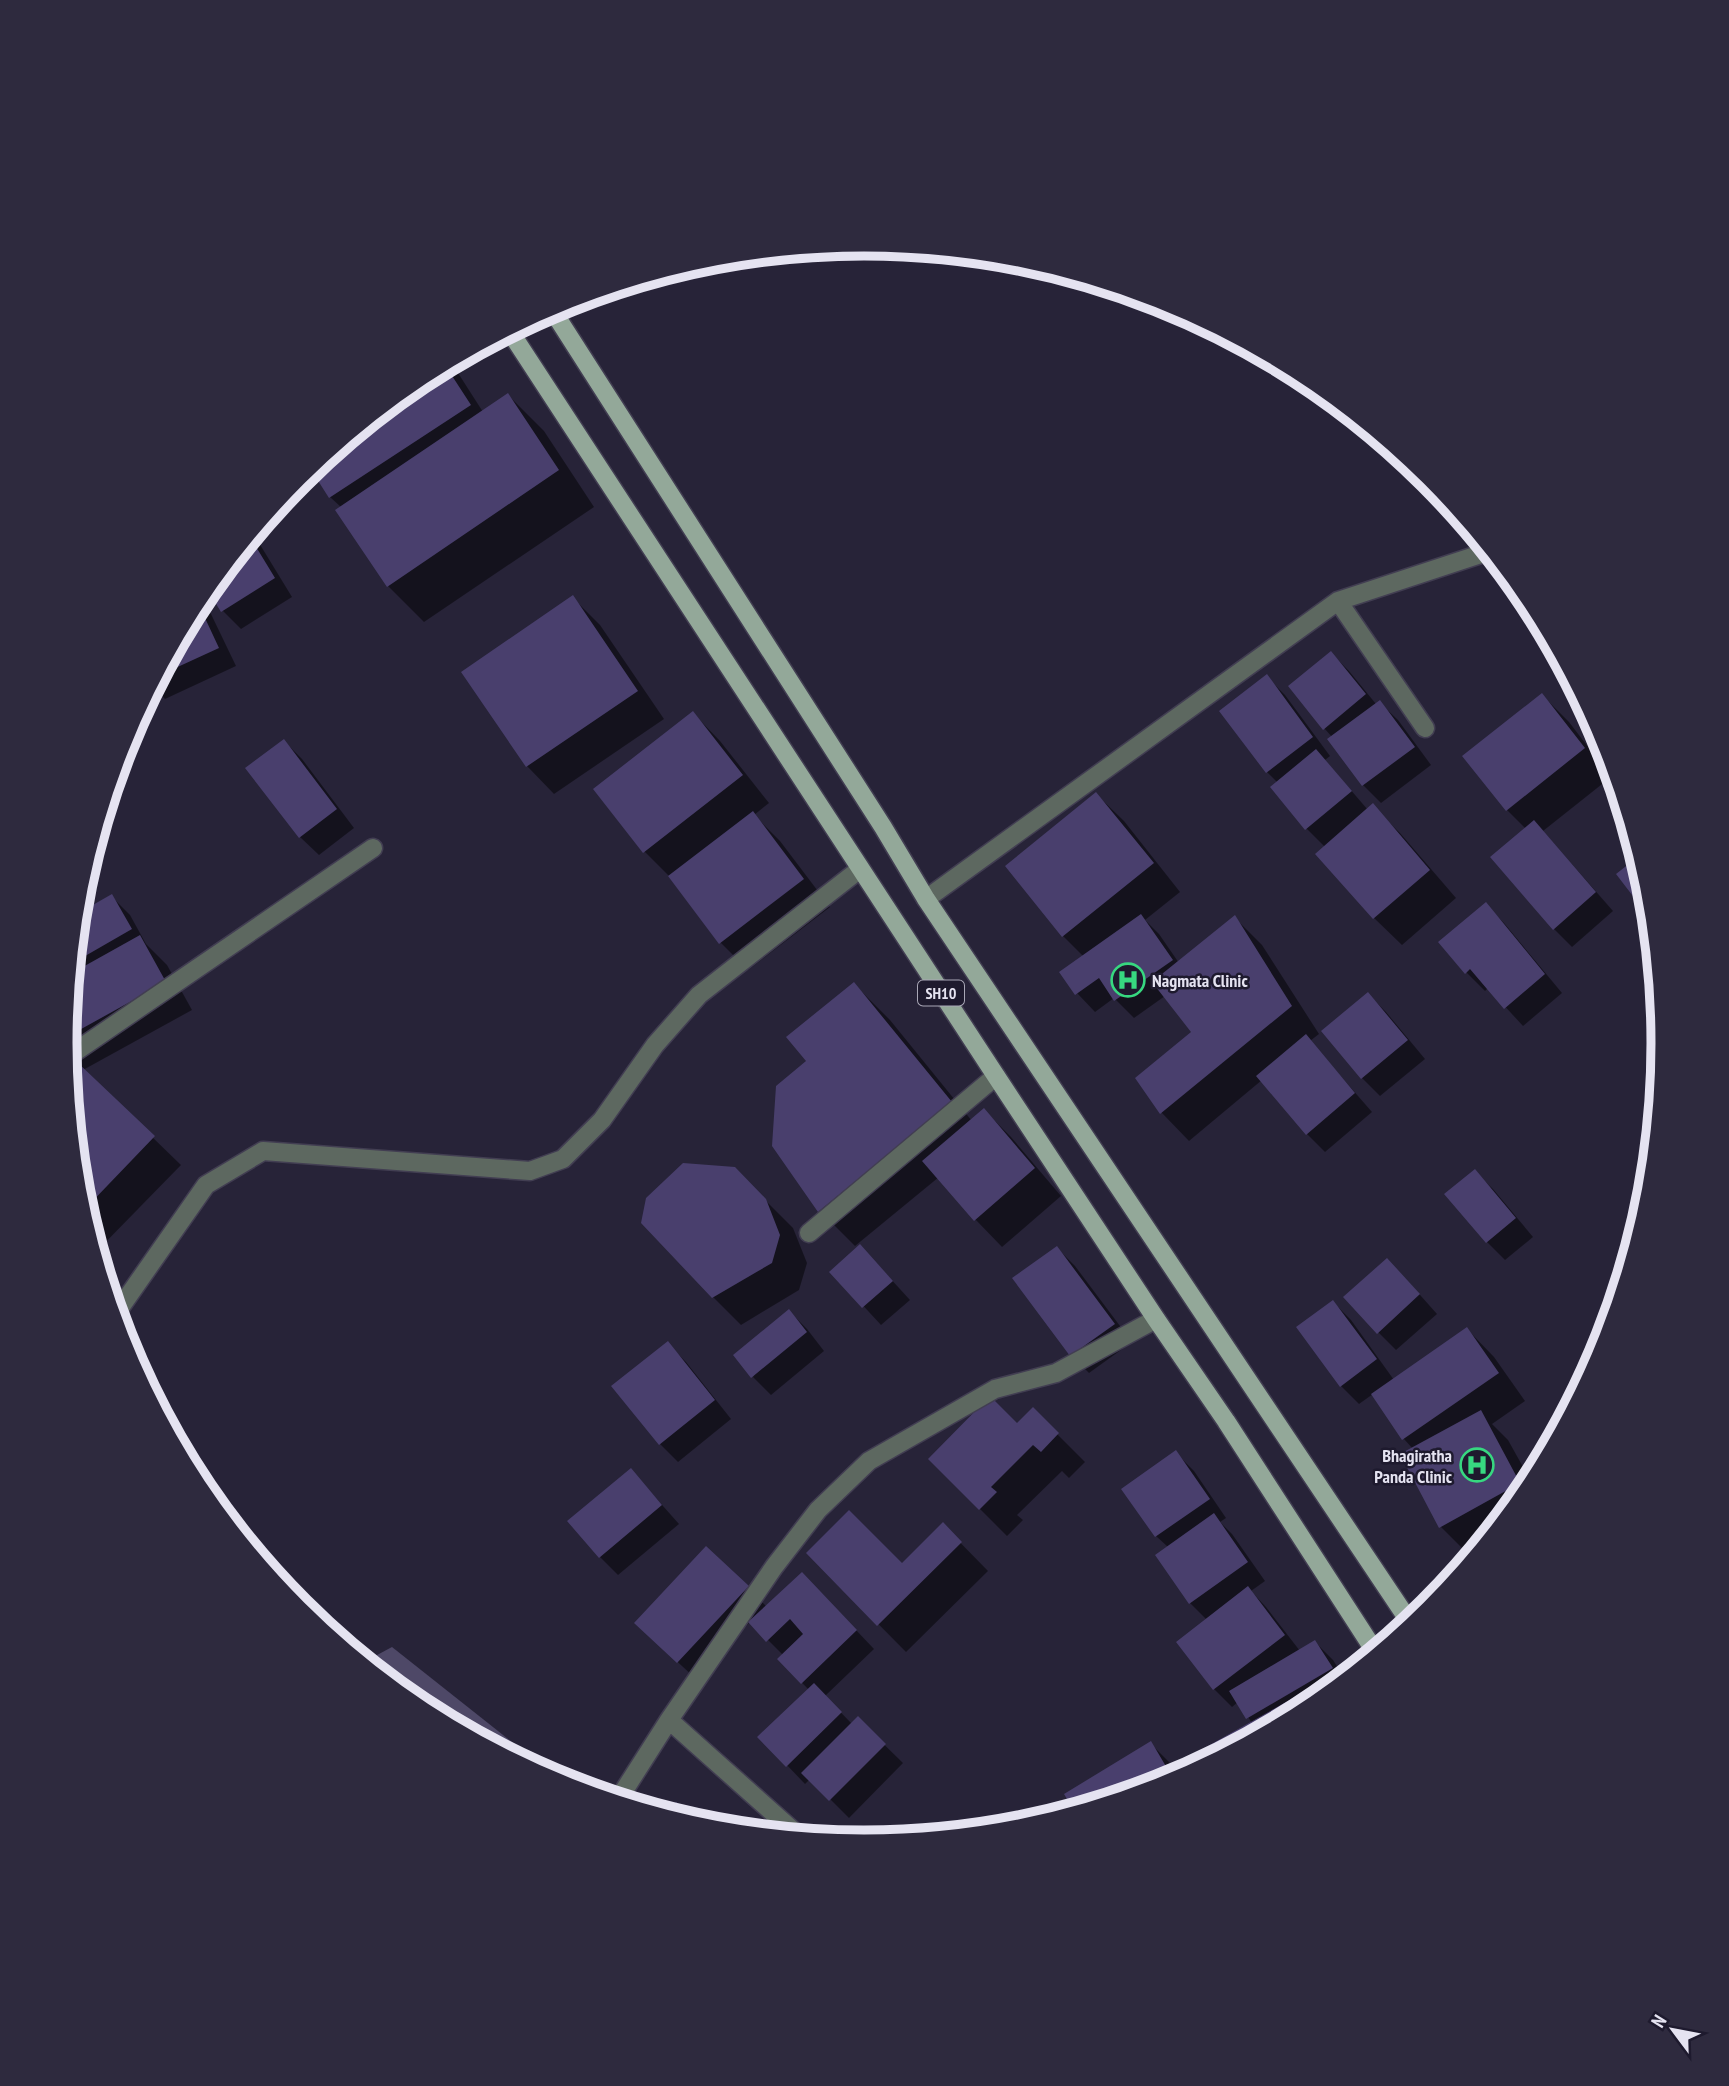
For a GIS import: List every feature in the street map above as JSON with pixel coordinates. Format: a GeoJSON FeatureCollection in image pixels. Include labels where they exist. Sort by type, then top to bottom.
{"type":"FeatureCollection","features":[{"type":"Feature","properties":{"kind":"main road","name":"SH10"},"geometry":{"type":"LineString","coordinates":[[557,318],[883,827],[926,899],[1405,1615]]}},
{"type":"Feature","properties":{"kind":"main road","name":"SH10"},"geometry":{"type":"LineString","coordinates":[[514,338],[1371,1646]]}},
{"type":"Feature","properties":{"kind":"street"},"geometry":{"type":"LineString","coordinates":[[926,899],[1338,601],[1481,554]]}},
{"type":"Feature","properties":{"kind":"street"},"geometry":{"type":"LineString","coordinates":[[1338,601],[1425,728]]}},
{"type":"Feature","properties":{"kind":"street"},"geometry":{"type":"LineString","coordinates":[[77,1050],[373,848]]}},
{"type":"Feature","properties":{"kind":"street"},"geometry":{"type":"LineString","coordinates":[[122,1305],[206,1185],[263,1151],[530,1171],[563,1159],[602,1120],[656,1045],[699,995],[860,869]]}},
{"type":"Feature","properties":{"kind":"street"},"geometry":{"type":"LineString","coordinates":[[809,1233],[996,1076]]}},
{"type":"Feature","properties":{"kind":"street"},"geometry":{"type":"LineString","coordinates":[[623,1793],[774,1567],[818,1510],[869,1461],[995,1389],[1056,1373],[1156,1319]]}},
{"type":"Feature","properties":{"kind":"street"},"geometry":{"type":"LineString","coordinates":[[669,1720],[788,1827]]}},
{"type":"Feature","properties":{"kind":"shaded area"},"geometry":{"type":"Polygon","coordinates":[[[392,1647],[528,1754],[427,1698],[372,1658],[392,1647]]]}},
{"type":"Feature","properties":{"kind":"building"},"geometry":{"type":"Polygon","coordinates":[[[451,374],[471,405],[329,498],[316,478],[385,418],[451,374]]]}},
{"type":"Feature","properties":{"kind":"building"},"geometry":{"type":"Polygon","coordinates":[[[508,393],[559,470],[387,587],[335,510],[508,393]]]}},
{"type":"Feature","properties":{"kind":"building"},"geometry":{"type":"Polygon","coordinates":[[[255,545],[275,578],[221,612],[214,600],[255,545]]]}},
{"type":"Feature","properties":{"kind":"building"},"geometry":{"type":"Polygon","coordinates":[[[573,595],[638,691],[526,767],[461,672],[573,595]]]}},
{"type":"Feature","properties":{"kind":"building"},"geometry":{"type":"Polygon","coordinates":[[[204,615],[219,648],[172,670],[204,615]]]}},
{"type":"Feature","properties":{"kind":"building"},"geometry":{"type":"Polygon","coordinates":[[[1331,651],[1366,694],[1323,730],[1288,686],[1331,651]]]}},
{"type":"Feature","properties":{"kind":"building"},"geometry":{"type":"Polygon","coordinates":[[[1267,674],[1313,737],[1266,773],[1219,711],[1267,674]]]}},
{"type":"Feature","properties":{"kind":"building"},"geometry":{"type":"Polygon","coordinates":[[[1542,693],[1585,748],[1506,811],[1462,756],[1542,693]]]}},
{"type":"Feature","properties":{"kind":"building"},"geometry":{"type":"Polygon","coordinates":[[[1380,700],[1415,747],[1362,786],[1327,739],[1380,700]]]}},
{"type":"Feature","properties":{"kind":"building"},"geometry":{"type":"Polygon","coordinates":[[[693,711],[743,775],[643,853],[593,789],[693,711]]]}},
{"type":"Feature","properties":{"kind":"building"},"geometry":{"type":"Polygon","coordinates":[[[284,739],[337,809],[299,838],[245,768],[284,739]]]}},
{"type":"Feature","properties":{"kind":"building"},"geometry":{"type":"Polygon","coordinates":[[[1316,749],[1352,791],[1305,830],[1270,787],[1316,749]]]}},
{"type":"Feature","properties":{"kind":"building"},"geometry":{"type":"Polygon","coordinates":[[[1096,792],[1154,863],[1062,937],[1005,866],[1096,792]]]}},
{"type":"Feature","properties":{"kind":"building"},"geometry":{"type":"Polygon","coordinates":[[[1373,803],[1430,870],[1373,919],[1315,854],[1373,803]]]}},
{"type":"Feature","properties":{"kind":"building"},"geometry":{"type":"Polygon","coordinates":[[[753,811],[804,879],[719,944],[668,876],[753,811]]]}},
{"type":"Feature","properties":{"kind":"building"},"geometry":{"type":"Polygon","coordinates":[[[1534,820],[1596,892],[1553,930],[1490,857],[1534,820]]]}},
{"type":"Feature","properties":{"kind":"building"},"geometry":{"type":"Polygon","coordinates":[[[1631,863],[1639,905],[1616,874],[1631,863]]]}},
{"type":"Feature","properties":{"kind":"building"},"geometry":{"type":"Polygon","coordinates":[[[112,894],[132,929],[82,958],[84,940],[89,907],[112,894]]]}},
{"type":"Feature","properties":{"kind":"building"},"geometry":{"type":"Polygon","coordinates":[[[1486,902],[1545,974],[1504,1009],[1470,969],[1465,974],[1438,942],[1486,902]]]}},
{"type":"Feature","properties":{"kind":"building"},"geometry":{"type":"Polygon","coordinates":[[[1141,914],[1173,960],[1114,1001],[1099,978],[1075,995],[1059,972],[1141,914]]]}},
{"type":"Feature","properties":{"kind":"building"},"geometry":{"type":"Polygon","coordinates":[[[1235,915],[1292,1006],[1160,1114],[1135,1078],[1191,1032],[1152,982],[1235,915]]]}},
{"type":"Feature","properties":{"kind":"building"},"geometry":{"type":"Polygon","coordinates":[[[140,935],[166,982],[77,1031],[81,968],[140,935]]]}},
{"type":"Feature","properties":{"kind":"building"},"geometry":{"type":"Polygon","coordinates":[[[854,982],[952,1102],[818,1212],[772,1146],[776,1086],[806,1061],[786,1037],[854,982]]]}},
{"type":"Feature","properties":{"kind":"building"},"geometry":{"type":"Polygon","coordinates":[[[1368,992],[1408,1040],[1361,1079],[1321,1031],[1368,992]]]}},
{"type":"Feature","properties":{"kind":"building"},"geometry":{"type":"Polygon","coordinates":[[[1306,1034],[1355,1093],[1306,1135],[1256,1076],[1306,1034]]]}},
{"type":"Feature","properties":{"kind":"building"},"geometry":{"type":"Polygon","coordinates":[[[78,1063],[155,1136],[93,1201],[84,1146],[78,1063]]]}},
{"type":"Feature","properties":{"kind":"building"},"geometry":{"type":"Polygon","coordinates":[[[984,1108],[1035,1168],[974,1221],[922,1161],[984,1108]]]}},
{"type":"Feature","properties":{"kind":"building"},"geometry":{"type":"Polygon","coordinates":[[[683,1163],[735,1167],[766,1199],[780,1235],[772,1263],[712,1298],[641,1223],[646,1198],[683,1163]]]}},
{"type":"Feature","properties":{"kind":"building"},"geometry":{"type":"Polygon","coordinates":[[[1475,1169],[1516,1218],[1486,1243],[1444,1194],[1475,1169]]]}},
{"type":"Feature","properties":{"kind":"building"},"geometry":{"type":"Polygon","coordinates":[[[860,1244],[893,1281],[862,1308],[829,1272],[860,1244]]]}},
{"type":"Feature","properties":{"kind":"building"},"geometry":{"type":"Polygon","coordinates":[[[1057,1246],[1115,1324],[1070,1356],[1012,1278],[1057,1246]]]}},
{"type":"Feature","properties":{"kind":"building"},"geometry":{"type":"Polygon","coordinates":[[[1387,1258],[1420,1294],[1377,1334],[1343,1297],[1387,1258]]]}},
{"type":"Feature","properties":{"kind":"building"},"geometry":{"type":"Polygon","coordinates":[[[1333,1300],[1377,1359],[1340,1387],[1296,1327],[1333,1300]]]}},
{"type":"Feature","properties":{"kind":"building"},"geometry":{"type":"Polygon","coordinates":[[[789,1309],[807,1332],[751,1378],[733,1355],[789,1309]]]}},
{"type":"Feature","properties":{"kind":"building"},"geometry":{"type":"Polygon","coordinates":[[[1467,1327],[1499,1373],[1402,1440],[1371,1394],[1467,1327]]]}},
{"type":"Feature","properties":{"kind":"building"},"geometry":{"type":"Polygon","coordinates":[[[668,1341],[715,1400],[659,1445],[611,1386],[668,1341]]]}},
{"type":"Feature","properties":{"kind":"building"},"geometry":{"type":"Polygon","coordinates":[[[990,1396],[1017,1423],[1033,1407],[1059,1433],[1041,1452],[1033,1445],[991,1487],[997,1492],[979,1510],[928,1459],[990,1396]]]}},
{"type":"Feature","properties":{"kind":"building"},"geometry":{"type":"Polygon","coordinates":[[[1481,1410],[1519,1481],[1439,1528],[1400,1454],[1481,1410]]]}},
{"type":"Feature","properties":{"kind":"building"},"geometry":{"type":"Polygon","coordinates":[[[1176,1450],[1210,1499],[1155,1537],[1121,1489],[1176,1450]]]}},
{"type":"Feature","properties":{"kind":"building"},"geometry":{"type":"Polygon","coordinates":[[[631,1468],[662,1505],[599,1558],[567,1521],[631,1468]]]}},
{"type":"Feature","properties":{"kind":"building"},"geometry":{"type":"Polygon","coordinates":[[[849,1510],[902,1563],[943,1522],[962,1542],[877,1626],[806,1553],[849,1510]]]}},
{"type":"Feature","properties":{"kind":"building"},"geometry":{"type":"Polygon","coordinates":[[[1214,1513],[1248,1562],[1189,1604],[1155,1555],[1214,1513]]]}},
{"type":"Feature","properties":{"kind":"building"},"geometry":{"type":"Polygon","coordinates":[[[706,1546],[749,1586],[677,1663],[634,1623],[706,1546]]]}},
{"type":"Feature","properties":{"kind":"building"},"geometry":{"type":"Polygon","coordinates":[[[802,1572],[857,1630],[801,1684],[777,1659],[803,1634],[790,1619],[766,1642],[748,1622],[802,1572]]]}},
{"type":"Feature","properties":{"kind":"building"},"geometry":{"type":"Polygon","coordinates":[[[1248,1586],[1285,1635],[1213,1690],[1176,1642],[1248,1586]]]}},
{"type":"Feature","properties":{"kind":"building"},"geometry":{"type":"Polygon","coordinates":[[[1315,1640],[1333,1668],[1246,1719],[1229,1691],[1315,1640]]]}},
{"type":"Feature","properties":{"kind":"building"},"geometry":{"type":"Polygon","coordinates":[[[1334,1675],[1258,1725],[1201,1755],[1199,1751],[1334,1675]]]}},
{"type":"Feature","properties":{"kind":"building"},"geometry":{"type":"Polygon","coordinates":[[[814,1683],[842,1712],[786,1767],[757,1737],[814,1683]]]}},
{"type":"Feature","properties":{"kind":"building"},"geometry":{"type":"Polygon","coordinates":[[[858,1716],[886,1744],[829,1801],[801,1773],[858,1716]]]}},
{"type":"Feature","properties":{"kind":"building"},"geometry":{"type":"Polygon","coordinates":[[[1151,1741],[1168,1770],[1070,1804],[1064,1794],[1151,1741]]]}},
{"type":"Feature","properties":{"kind":"building"},"geometry":{"type":"Polygon","coordinates":[[[676,1802],[687,1810],[673,1807],[676,1802]]]}},
{"type":"Feature","properties":{"kind":"place","name":"Nagmata Clinic"},"geometry":{"type":"Point","coordinates":[1128,980]}},
{"type":"Feature","properties":{"kind":"place","name":"Bhagiratha Panda Clinic"},"geometry":{"type":"Point","coordinates":[1477,1465]}}]}
